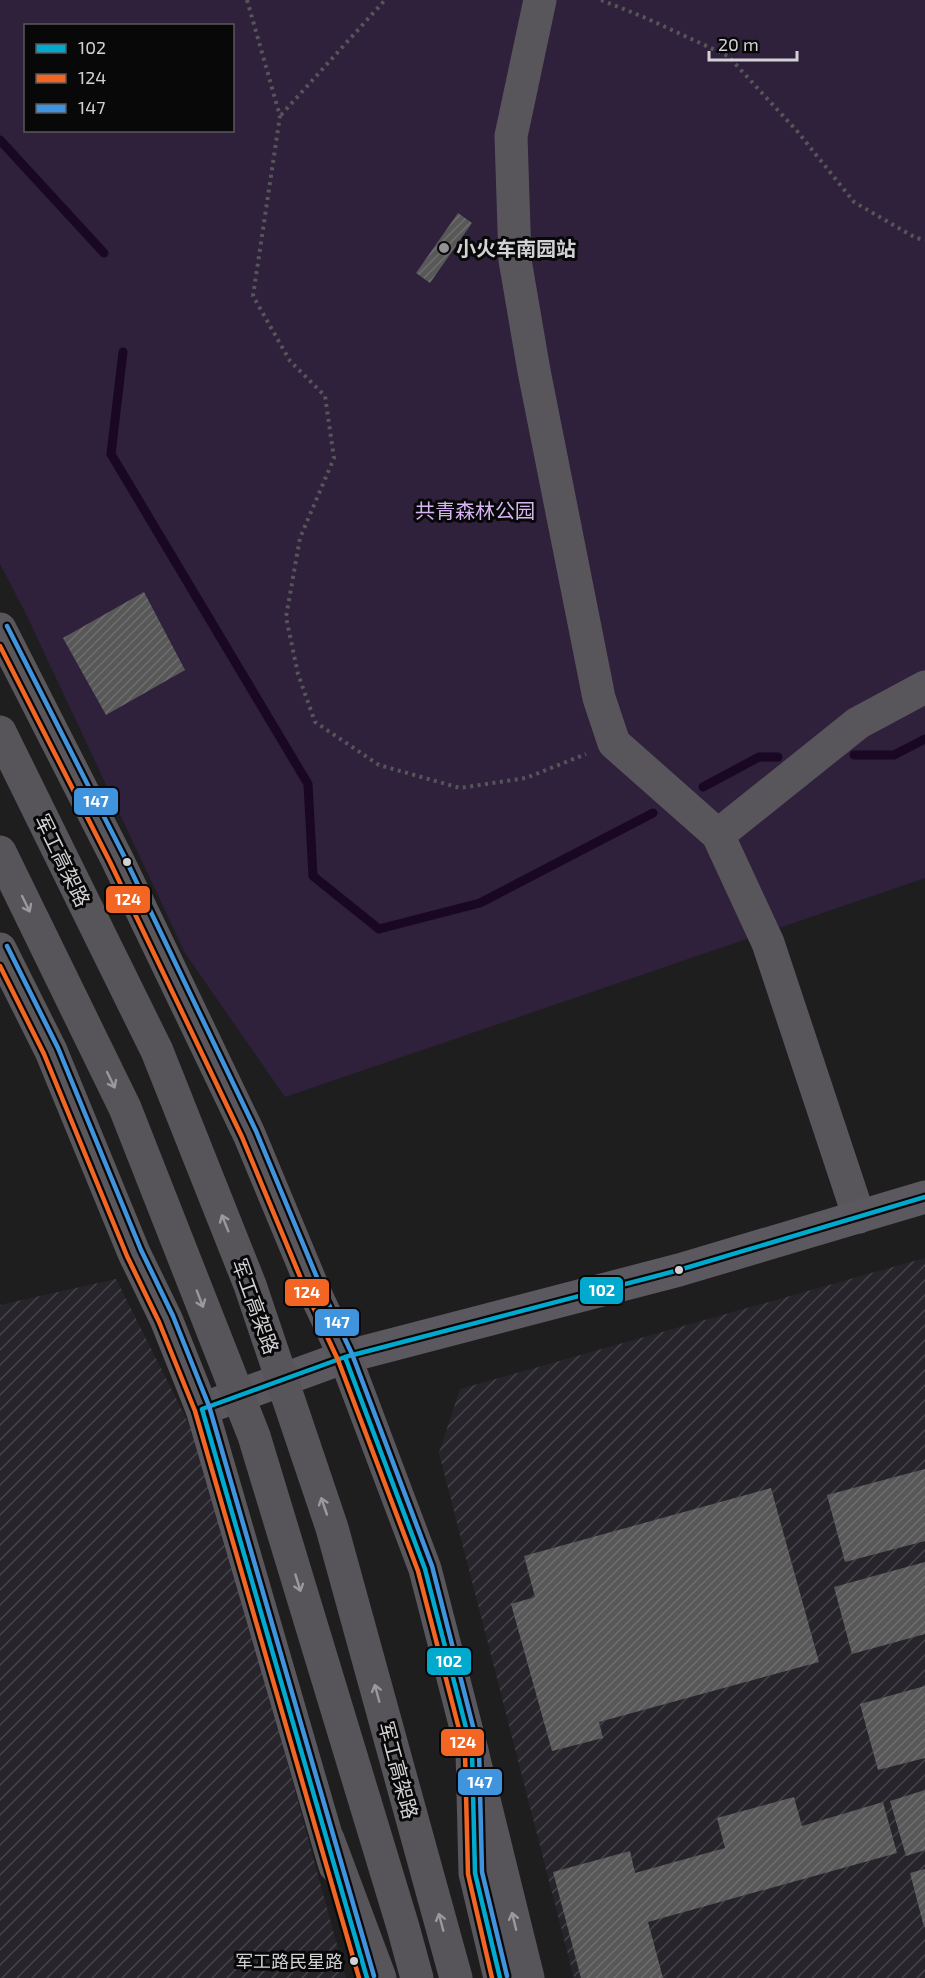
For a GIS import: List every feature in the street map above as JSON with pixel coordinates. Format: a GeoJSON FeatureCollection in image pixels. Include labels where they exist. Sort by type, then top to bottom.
{"type":"FeatureCollection","features":[{"type":"Feature","properties":{"kind":"highway","name":"军工高架路"},"geometry":{"type":"LineString","coordinates":[[0,732],[156,1051],[250,1285],[332,1528],[456,1978]]}},
{"type":"Feature","properties":{"kind":"highway","name":"军工高架路"},"geometry":{"type":"LineString","coordinates":[[0,852],[125,1108],[254,1436],[417,1978]]}},
{"type":"Feature","properties":{"kind":"highway"},"geometry":{"type":"LineString","coordinates":[[472,1751],[528,1978]]}},
{"type":"Feature","properties":{"kind":"highway"},"geometry":{"type":"LineString","coordinates":[[328,1839],[380,1978]]}},
{"type":"Feature","properties":{"kind":"main road"},"geometry":{"type":"LineString","coordinates":[[0,629],[117,859],[244,1124],[316,1295],[345,1357],[425,1569],[472,1751],[475,1873],[500,1978]]}},
{"type":"Feature","properties":{"kind":"main road"},"geometry":{"type":"LineString","coordinates":[[0,949],[51,1051],[134,1253],[166,1319],[202,1410],[367,1978]]}},
{"type":"Feature","properties":{"kind":"street"},"geometry":{"type":"LineString","coordinates":[[540,0],[511,136],[515,260],[534,371],[599,698],[614,743],[718,835],[768,943],[859,1217]]}},
{"type":"Feature","properties":{"kind":"street"},"geometry":{"type":"LineString","coordinates":[[718,835],[858,723],[925,687]]}},
{"type":"Feature","properties":{"kind":"street"},"geometry":{"type":"LineString","coordinates":[[202,1410],[345,1357],[679,1270],[925,1197]]}},
{"type":"Feature","properties":{"kind":"path"},"geometry":{"type":"LineString","coordinates":[[247,0],[280,116],[253,296],[290,361],[325,396],[334,458],[300,538],[286,617],[298,674],[315,722],[379,765],[460,788],[526,778],[614,743]]}},
{"type":"Feature","properties":{"kind":"path"},"geometry":{"type":"LineString","coordinates":[[280,116],[385,0]]}},
{"type":"Feature","properties":{"kind":"path"},"geometry":{"type":"LineString","coordinates":[[601,0],[728,56],[797,131],[854,202],[916,238],[925,240]]}},
{"type":"Feature","properties":{"kind":"shaded area"},"geometry":{"type":"Polygon","coordinates":[[[925,1258],[925,1978],[574,1978],[439,1453],[460,1389],[925,1258]]]}},
{"type":"Feature","properties":{"kind":"shaded area"},"geometry":{"type":"Polygon","coordinates":[[[116,1279],[202,1450],[346,1978],[0,1978],[0,1305],[116,1279]]]}},
{"type":"Feature","properties":{"kind":"green space","name":"共青森林公园"},"geometry":{"type":"Polygon","coordinates":[[[0,0],[925,0],[925,878],[285,1097],[185,953],[26,614],[0,564],[0,0]]]}},
{"type":"Feature","properties":{"kind":"building","name":"小火车南园站"},"geometry":{"type":"Polygon","coordinates":[[[458,213],[472,223],[430,283],[416,273],[458,213]]]}},
{"type":"Feature","properties":{"kind":"building"},"geometry":{"type":"Polygon","coordinates":[[[144,592],[185,670],[106,715],[63,638],[144,592]]]}},
{"type":"Feature","properties":{"kind":"building"},"geometry":{"type":"Polygon","coordinates":[[[925,1469],[925,1541],[845,1562],[827,1495],[925,1469]]]}},
{"type":"Feature","properties":{"kind":"building"},"geometry":{"type":"Polygon","coordinates":[[[771,1488],[819,1662],[599,1722],[603,1738],[552,1751],[511,1604],[535,1597],[524,1556],[771,1488]]]}},
{"type":"Feature","properties":{"kind":"building"},"geometry":{"type":"Polygon","coordinates":[[[925,1562],[925,1634],[852,1654],[834,1587],[925,1562]]]}},
{"type":"Feature","properties":{"kind":"building"},"geometry":{"type":"Polygon","coordinates":[[[925,1686],[925,1758],[878,1770],[860,1704],[925,1686]]]}},
{"type":"Feature","properties":{"kind":"building"},"geometry":{"type":"Polygon","coordinates":[[[925,1790],[925,1850],[906,1856],[890,1801],[925,1790]]]}},
{"type":"Feature","properties":{"kind":"building"},"geometry":{"type":"Polygon","coordinates":[[[794,1797],[802,1826],[883,1802],[897,1853],[648,1922],[663,1978],[581,1978],[553,1872],[630,1851],[635,1873],[725,1848],[717,1818],[794,1797]]]}},
{"type":"Feature","properties":{"kind":"building"},"geometry":{"type":"Polygon","coordinates":[[[925,1869],[925,1927],[924,1927],[910,1873],[925,1869]]]}},
{"type":"Feature","properties":{"kind":"waterway"},"geometry":{"type":"LineString","coordinates":[[0,140],[104,253]]}},
{"type":"Feature","properties":{"kind":"waterway"},"geometry":{"type":"LineString","coordinates":[[123,352],[111,454],[308,784],[313,876],[379,929],[480,903],[653,813]]}},
{"type":"Feature","properties":{"kind":"waterway"},"geometry":{"type":"LineString","coordinates":[[854,755],[894,755],[925,739]]}},
{"type":"Feature","properties":{"kind":"waterway"},"geometry":{"type":"LineString","coordinates":[[703,787],[759,757],[778,757]]}},
{"type":"Feature","properties":{"kind":"transit line","name":"147"},"geometry":{"type":"LineString","coordinates":[[7,626],[124,856],[256,1131],[323,1292],[352,1354],[432,1566],[479,1750],[482,1872],[507,1976]]}},
{"type":"Feature","properties":{"kind":"transit line","name":"124"},"geometry":{"type":"LineString","coordinates":[[0,646],[110,862],[242,1137],[309,1298],[338,1360],[418,1571],[465,1752],[468,1874],[492,1978]]}},
{"type":"Feature","properties":{"kind":"transit line","name":"147"},"geometry":{"type":"LineString","coordinates":[[7,946],[58,1048],[141,1250],[173,1316],[209,1406],[374,1976]]}},
{"type":"Feature","properties":{"kind":"transit line","name":"124"},"geometry":{"type":"LineString","coordinates":[[0,966],[44,1054],[127,1256],[159,1322],[195,1411],[359,1978]]}},
{"type":"Feature","properties":{"kind":"transit line","name":"102"},"geometry":{"type":"LineString","coordinates":[[367,1978],[202,1409],[345,1357],[679,1270],[925,1197]]}},
{"type":"Feature","properties":{"kind":"transit line","name":"102"},"geometry":{"type":"LineString","coordinates":[[345,1357],[425,1569],[472,1751],[475,1873],[500,1978]]}},
{"type":"Feature","properties":{"kind":"place","name":"小火车南园站"},"geometry":{"type":"Point","coordinates":[444,248]}},
{"type":"Feature","properties":{"kind":"place","name":"军工路民星路"},"geometry":{"type":"Point","coordinates":[354,1961]}}]}
